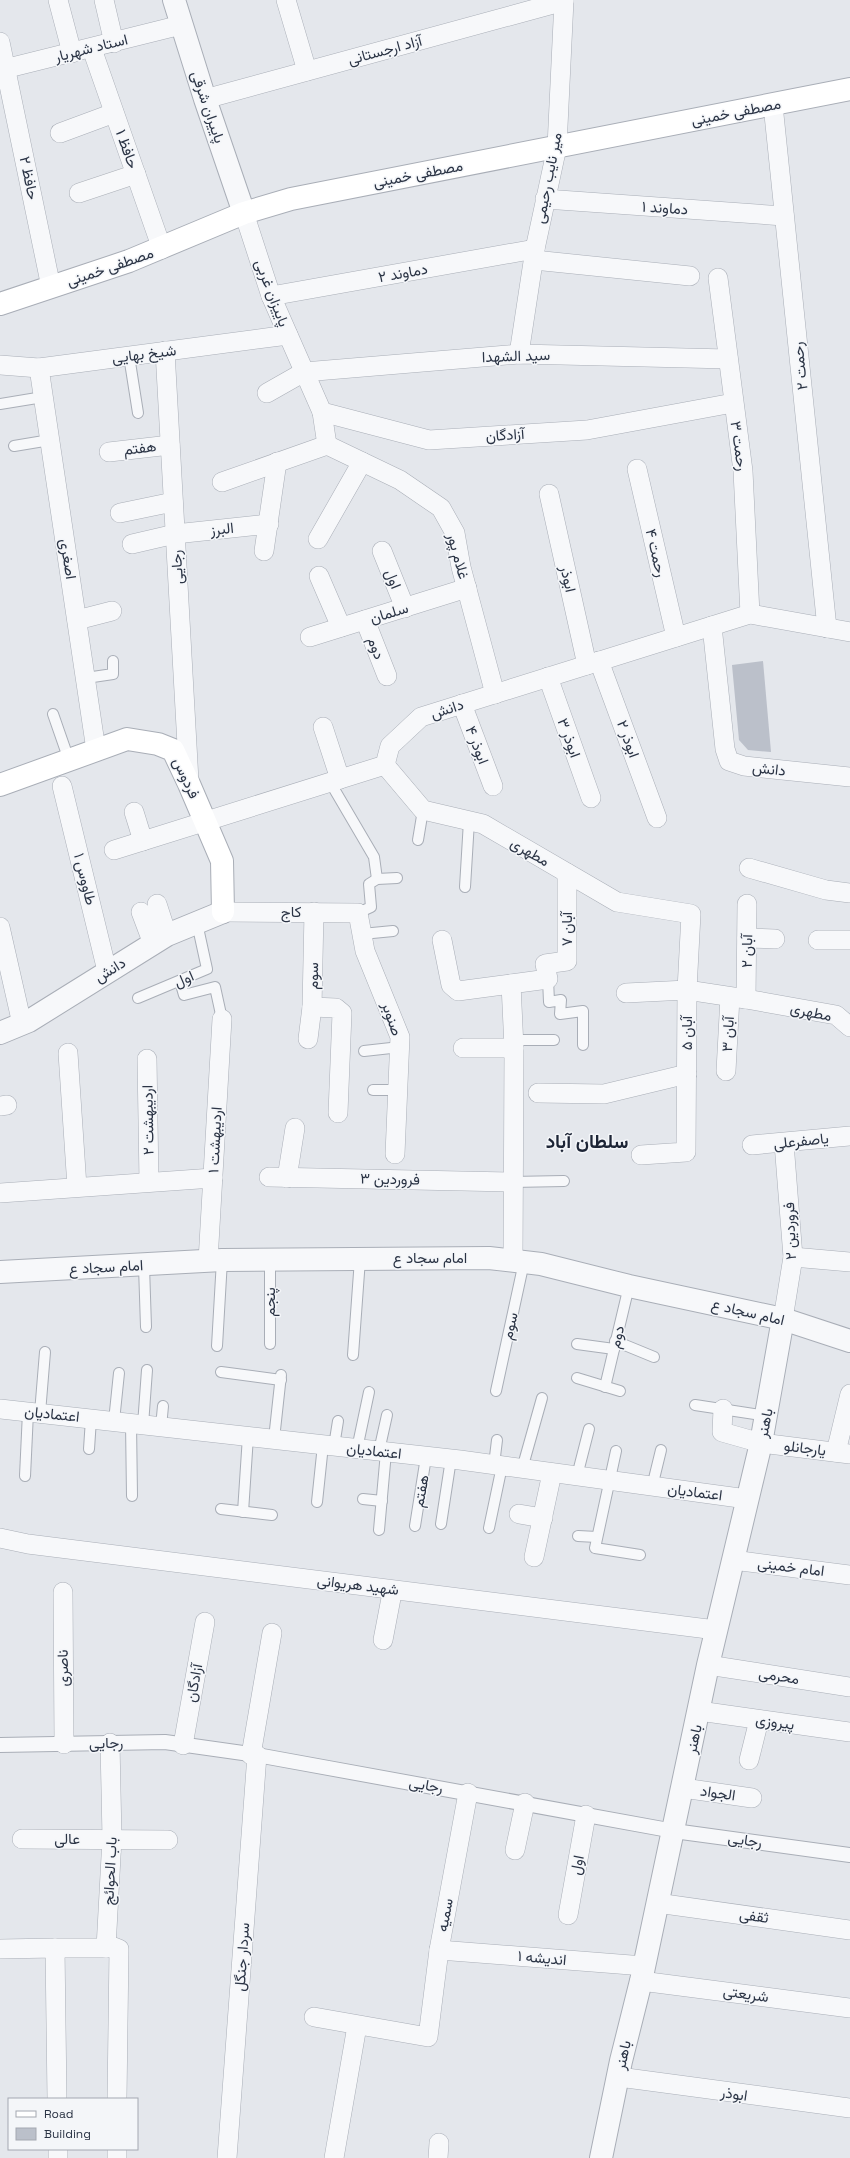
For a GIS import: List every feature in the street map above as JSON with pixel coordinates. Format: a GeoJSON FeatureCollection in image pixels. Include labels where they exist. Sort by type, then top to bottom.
{"type":"FeatureCollection","features":[{"type":"Feature","properties":{"kind":"main road","name":"مصطفی خمینی"},"geometry":{"type":"LineString","coordinates":[[0,304],[162,249],[244,213],[290,199],[850,89]]}},
{"type":"Feature","properties":{"kind":"main road","name":"فردوس"},"geometry":{"type":"LineString","coordinates":[[0,785],[127,739],[158,744],[173,750],[222,861],[224,912]]}},
{"type":"Feature","properties":{"kind":"street"},"geometry":{"type":"LineString","coordinates":[[58,0],[72,53]]}},
{"type":"Feature","properties":{"kind":"street"},"geometry":{"type":"LineString","coordinates":[[104,0],[114,43]]}},
{"type":"Feature","properties":{"kind":"street","name":"پاییران شرقی"},"geometry":{"type":"LineString","coordinates":[[174,0],[205,99],[244,213]]}},
{"type":"Feature","properties":{"kind":"street"},"geometry":{"type":"LineString","coordinates":[[286,0],[307,71]]}},
{"type":"Feature","properties":{"kind":"street","name":"آزاد ارجستانی"},"geometry":{"type":"LineString","coordinates":[[205,99],[564,0]]}},
{"type":"Feature","properties":{"kind":"street","name":"میر نایب رحیمی"},"geometry":{"type":"LineString","coordinates":[[519,354],[534,255],[557,147],[564,0]]}},
{"type":"Feature","properties":{"kind":"street","name":"استاد شهریار"},"geometry":{"type":"LineString","coordinates":[[3,70],[92,49],[181,25]]}},
{"type":"Feature","properties":{"kind":"street","name":"حافظ ۲"},"geometry":{"type":"LineString","coordinates":[[0,42],[3,70],[51,287]]}},
{"type":"Feature","properties":{"kind":"street","name":"حافظ ۱"},"geometry":{"type":"LineString","coordinates":[[92,49],[162,249]]}},
{"type":"Feature","properties":{"kind":"street","name":"رحمت ۲"},"geometry":{"type":"LineString","coordinates":[[773,105],[826,628]]}},
{"type":"Feature","properties":{"kind":"street"},"geometry":{"type":"LineString","coordinates":[[60,133],[114,113]]}},
{"type":"Feature","properties":{"kind":"street"},"geometry":{"type":"LineString","coordinates":[[79,193],[136,174]]}},
{"type":"Feature","properties":{"kind":"street","name":"دماوند ۱"},"geometry":{"type":"LineString","coordinates":[[545,199],[784,216]]}},
{"type":"Feature","properties":{"kind":"street","name":"پاییزان غربی"},"geometry":{"type":"LineString","coordinates":[[244,213],[271,296],[304,372]]}},
{"type":"Feature","properties":{"kind":"street","name":"دماوند ۲"},"geometry":{"type":"LineString","coordinates":[[271,296],[534,255],[690,276]]}},
{"type":"Feature","properties":{"kind":"street","name":"رحمت ۳"},"geometry":{"type":"LineString","coordinates":[[718,278],[733,403],[743,470],[750,614]]}},
{"type":"Feature","properties":{"kind":"street","name":"شیخ بهایی"},"geometry":{"type":"LineString","coordinates":[[0,365],[39,368],[288,335]]}},
{"type":"Feature","properties":{"kind":"street","name":"رجایی"},"geometry":{"type":"LineString","coordinates":[[165,351],[189,784]]}},
{"type":"Feature","properties":{"kind":"street","name":"سید الشهدا"},"geometry":{"type":"LineString","coordinates":[[304,372],[519,354],[728,359]]}},
{"type":"Feature","properties":{"kind":"street","name":"اصغری"},"geometry":{"type":"LineString","coordinates":[[39,368],[96,750]]}},
{"type":"Feature","properties":{"kind":"street"},"geometry":{"type":"LineString","coordinates":[[222,482],[327,445],[322,412],[304,372],[267,393]]}},
{"type":"Feature","properties":{"kind":"street","name":"آزادگان"},"geometry":{"type":"LineString","coordinates":[[322,412],[429,440],[587,430],[733,403]]}},
{"type":"Feature","properties":{"kind":"street","name":"هفتم"},"geometry":{"type":"LineString","coordinates":[[109,452],[170,445]]}},
{"type":"Feature","properties":{"kind":"street","name":"غلام پور"},"geometry":{"type":"LineString","coordinates":[[327,445],[400,480],[441,508],[455,533],[467,588],[495,694]]}},
{"type":"Feature","properties":{"kind":"street"},"geometry":{"type":"LineString","coordinates":[[264,551],[277,462]]}},
{"type":"Feature","properties":{"kind":"street"},"geometry":{"type":"LineString","coordinates":[[318,540],[362,462]]}},
{"type":"Feature","properties":{"kind":"street","name":"رحمت ۴"},"geometry":{"type":"LineString","coordinates":[[637,469],[676,637]]}},
{"type":"Feature","properties":{"kind":"street","name":"ابوذر"},"geometry":{"type":"LineString","coordinates":[[549,494],[593,663]]}},
{"type":"Feature","properties":{"kind":"street"},"geometry":{"type":"LineString","coordinates":[[120,513],[173,502]]}},
{"type":"Feature","properties":{"kind":"street","name":"البرز"},"geometry":{"type":"LineString","coordinates":[[175,534],[268,524]]}},
{"type":"Feature","properties":{"kind":"street"},"geometry":{"type":"LineString","coordinates":[[132,544],[175,534]]}},
{"type":"Feature","properties":{"kind":"street","name":"اول"},"geometry":{"type":"LineString","coordinates":[[382,551],[405,608]]}},
{"type":"Feature","properties":{"kind":"street"},"geometry":{"type":"LineString","coordinates":[[319,576],[341,627]]}},
{"type":"Feature","properties":{"kind":"street","name":"سلمان"},"geometry":{"type":"LineString","coordinates":[[310,637],[467,588]]}},
{"type":"Feature","properties":{"kind":"street"},"geometry":{"type":"LineString","coordinates":[[77,620],[112,611]]}},
{"type":"Feature","properties":{"kind":"street"},"geometry":{"type":"LineString","coordinates":[[750,614],[850,632]]}},
{"type":"Feature","properties":{"kind":"street","name":"دانش"},"geometry":{"type":"LineString","coordinates":[[385,765],[390,746],[421,717],[750,614]]}},
{"type":"Feature","properties":{"kind":"street","name":"دوم"},"geometry":{"type":"LineString","coordinates":[[365,620],[387,676]]}},
{"type":"Feature","properties":{"kind":"street","name":"دانش"},"geometry":{"type":"LineString","coordinates":[[712,626],[725,749],[729,761],[744,766],[850,777]]}},
{"type":"Feature","properties":{"kind":"street","name":"ابوذر ۲"},"geometry":{"type":"LineString","coordinates":[[593,663],[657,818]]}},
{"type":"Feature","properties":{"kind":"street","name":"ابوذر ۳"},"geometry":{"type":"LineString","coordinates":[[548,677],[591,798]]}},
{"type":"Feature","properties":{"kind":"street","name":"ابوذر ۴"},"geometry":{"type":"LineString","coordinates":[[462,704],[492,786]]}},
{"type":"Feature","properties":{"kind":"street"},"geometry":{"type":"LineString","coordinates":[[323,726],[335,780]]}},
{"type":"Feature","properties":{"kind":"street"},"geometry":{"type":"LineString","coordinates":[[114,850],[385,765],[423,810]]}},
{"type":"Feature","properties":{"kind":"street","name":"طاووس ۱"},"geometry":{"type":"LineString","coordinates":[[62,786],[107,971]]}},
{"type":"Feature","properties":{"kind":"street","name":"مطهری"},"geometry":{"type":"LineString","coordinates":[[423,810],[483,824],[617,902],[691,914]]}},
{"type":"Feature","properties":{"kind":"street"},"geometry":{"type":"LineString","coordinates":[[134,812],[142,840]]}},
{"type":"Feature","properties":{"kind":"street"},"geometry":{"type":"LineString","coordinates":[[749,868],[826,890],[850,893]]}},
{"type":"Feature","properties":{"kind":"street","name":"آبان ۷"},"geometry":{"type":"LineString","coordinates":[[548,979],[545,964],[567,961],[567,873]]}},
{"type":"Feature","properties":{"kind":"street","name":"آبان ۲"},"geometry":{"type":"LineString","coordinates":[[738,998],[747,938],[747,904]]}},
{"type":"Feature","properties":{"kind":"street"},"geometry":{"type":"LineString","coordinates":[[149,908],[160,940]]}},
{"type":"Feature","properties":{"kind":"street","name":"دانش"},"geometry":{"type":"LineString","coordinates":[[0,1033],[22,1024],[160,940],[224,912]]}},
{"type":"Feature","properties":{"kind":"street","name":"کاج"},"geometry":{"type":"LineString","coordinates":[[224,912],[358,912]]}},
{"type":"Feature","properties":{"kind":"street","name":"سوم"},"geometry":{"type":"LineString","coordinates":[[308,1039],[312,1007],[314,912]]}},
{"type":"Feature","properties":{"kind":"street","name":"صنوبر"},"geometry":{"type":"LineString","coordinates":[[358,912],[365,951],[400,1037],[395,1154]]}},
{"type":"Feature","properties":{"kind":"street","name":"آبان ۵"},"geometry":{"type":"LineString","coordinates":[[641,1155],[686,1152],[687,990],[691,914]]}},
{"type":"Feature","properties":{"kind":"street"},"geometry":{"type":"LineString","coordinates":[[0,927],[22,1024]]}},
{"type":"Feature","properties":{"kind":"street"},"geometry":{"type":"LineString","coordinates":[[747,938],[775,939]]}},
{"type":"Feature","properties":{"kind":"street"},"geometry":{"type":"LineString","coordinates":[[442,940],[451,985],[458,991],[548,979]]}},
{"type":"Feature","properties":{"kind":"street"},"geometry":{"type":"LineString","coordinates":[[818,940],[850,940]]}},
{"type":"Feature","properties":{"kind":"street"},"geometry":{"type":"LineString","coordinates":[[511,984],[514,1044],[512,1182],[518,1262]]}},
{"type":"Feature","properties":{"kind":"street","name":"مطهری"},"geometry":{"type":"LineString","coordinates":[[626,993],[687,990],[836,1015],[850,1027]]}},
{"type":"Feature","properties":{"kind":"street","name":"آبان ۳"},"geometry":{"type":"LineString","coordinates":[[726,1071],[738,998]]}},
{"type":"Feature","properties":{"kind":"street"},"geometry":{"type":"LineString","coordinates":[[312,1007],[336,1008],[342,1013],[338,1113]]}},
{"type":"Feature","properties":{"kind":"street","name":"اردیبهشت ۱"},"geometry":{"type":"LineString","coordinates":[[215,1261],[213,1178],[222,1019]]}},
{"type":"Feature","properties":{"kind":"street"},"geometry":{"type":"LineString","coordinates":[[463,1048],[514,1044]]}},
{"type":"Feature","properties":{"kind":"street"},"geometry":{"type":"LineString","coordinates":[[68,1053],[77,1187]]}},
{"type":"Feature","properties":{"kind":"street","name":"اردیبهشت ۲"},"geometry":{"type":"LineString","coordinates":[[147,1059],[149,1182]]}},
{"type":"Feature","properties":{"kind":"street"},"geometry":{"type":"LineString","coordinates":[[538,1093],[604,1094],[687,1074]]}},
{"type":"Feature","properties":{"kind":"street","name":"فروردین ۳"},"geometry":{"type":"LineString","coordinates":[[294,1128],[278,1178],[512,1182]]}},
{"type":"Feature","properties":{"kind":"street","name":"یاصفرعلی"},"geometry":{"type":"LineString","coordinates":[[752,1145],[850,1136]]}},
{"type":"Feature","properties":{"kind":"street","name":"فروردین ۲"},"geometry":{"type":"LineString","coordinates":[[783,1319],[793,1257],[784,1143]]}},
{"type":"Feature","properties":{"kind":"street"},"geometry":{"type":"LineString","coordinates":[[0,1193],[213,1178]]}},
{"type":"Feature","properties":{"kind":"street"},"geometry":{"type":"LineString","coordinates":[[793,1257],[850,1262]]}},
{"type":"Feature","properties":{"kind":"street","name":"امام سجاد ع"},"geometry":{"type":"LineString","coordinates":[[0,1272],[144,1266],[215,1261],[482,1258],[541,1264],[629,1286],[783,1319],[850,1341]]}},
{"type":"Feature","properties":{"kind":"street","name":"باهنر"},"geometry":{"type":"LineString","coordinates":[[601,2158],[619,2077],[620,2061],[643,1973],[708,1665],[761,1443],[783,1319]]}},
{"type":"Feature","properties":{"kind":"street"},"geometry":{"type":"LineString","coordinates":[[843,1453],[850,1394]]}},
{"type":"Feature","properties":{"kind":"street","name":"اعتمادیان"},"geometry":{"type":"LineString","coordinates":[[0,1409],[451,1459],[747,1499]]}},
{"type":"Feature","properties":{"kind":"street","name":"یارجانلو"},"geometry":{"type":"LineString","coordinates":[[724,1409],[722,1432],[761,1443],[843,1453]]}},
{"type":"Feature","properties":{"kind":"street"},"geometry":{"type":"LineString","coordinates":[[534,1557],[552,1473]]}},
{"type":"Feature","properties":{"kind":"street"},"geometry":{"type":"LineString","coordinates":[[519,1514],[543,1518]]}},
{"type":"Feature","properties":{"kind":"street","name":"شهید هریوانی"},"geometry":{"type":"LineString","coordinates":[[0,1538],[28,1544],[716,1630]]}},
{"type":"Feature","properties":{"kind":"street","name":"امام خمینی"},"geometry":{"type":"LineString","coordinates":[[733,1560],[850,1575]]}},
{"type":"Feature","properties":{"kind":"street","name":"ناصری"},"geometry":{"type":"LineString","coordinates":[[63,1592],[64,1744]]}},
{"type":"Feature","properties":{"kind":"street","name":"شهید هریوانی"},"geometry":{"type":"LineString","coordinates":[[383,1640],[392,1593]]}},
{"type":"Feature","properties":{"kind":"street","name":"آزادگان"},"geometry":{"type":"LineString","coordinates":[[183,1745],[205,1622]]}},
{"type":"Feature","properties":{"kind":"street","name":"سردار جنگل"},"geometry":{"type":"LineString","coordinates":[[227,2158],[254,1755],[272,1633]]}},
{"type":"Feature","properties":{"kind":"street","name":"محرمی"},"geometry":{"type":"LineString","coordinates":[[708,1665],[850,1687]]}},
{"type":"Feature","properties":{"kind":"street","name":"پیروزی"},"geometry":{"type":"LineString","coordinates":[[699,1711],[850,1732]]}},
{"type":"Feature","properties":{"kind":"street"},"geometry":{"type":"LineString","coordinates":[[749,1760],[759,1720]]}},
{"type":"Feature","properties":{"kind":"street","name":"رجایی"},"geometry":{"type":"LineString","coordinates":[[0,1745],[165,1742],[254,1755],[674,1831],[850,1855]]}},
{"type":"Feature","properties":{"kind":"street","name":"باب الحوائج"},"geometry":{"type":"LineString","coordinates":[[106,1948],[112,1838],[110,1743]]}},
{"type":"Feature","properties":{"kind":"street","name":"الجواد"},"geometry":{"type":"LineString","coordinates":[[683,1788],[752,1798]]}},
{"type":"Feature","properties":{"kind":"street","name":"سمیه"},"geometry":{"type":"LineString","coordinates":[[357,2026],[428,2037],[439,1950],[468,1793]]}},
{"type":"Feature","properties":{"kind":"street"},"geometry":{"type":"LineString","coordinates":[[515,1850],[525,1803]]}},
{"type":"Feature","properties":{"kind":"street","name":"اول"},"geometry":{"type":"LineString","coordinates":[[568,1915],[586,1815]]}},
{"type":"Feature","properties":{"kind":"street","name":"عالی"},"geometry":{"type":"LineString","coordinates":[[22,1839],[112,1838],[168,1840]]}},
{"type":"Feature","properties":{"kind":"street","name":"ثقفی"},"geometry":{"type":"LineString","coordinates":[[657,1903],[850,1930]]}},
{"type":"Feature","properties":{"kind":"street"},"geometry":{"type":"LineString","coordinates":[[0,1949],[114,1947],[119,1949],[117,2098]]}},
{"type":"Feature","properties":{"kind":"street"},"geometry":{"type":"LineString","coordinates":[[55,1948],[57,2098]]}},
{"type":"Feature","properties":{"kind":"street","name":"اندیشه ۱"},"geometry":{"type":"LineString","coordinates":[[439,1950],[643,1973]]}},
{"type":"Feature","properties":{"kind":"street","name":"شریعتی"},"geometry":{"type":"LineString","coordinates":[[643,1973],[850,2008]]}},
{"type":"Feature","properties":{"kind":"street"},"geometry":{"type":"LineString","coordinates":[[314,2017],[357,2026],[334,2158]]}},
{"type":"Feature","properties":{"kind":"street","name":"ابوذر"},"geometry":{"type":"LineString","coordinates":[[619,2077],[850,2108]]}},
{"type":"Feature","properties":{"kind":"lane"},"geometry":{"type":"LineString","coordinates":[[129,356],[138,413]]}},
{"type":"Feature","properties":{"kind":"lane"},"geometry":{"type":"LineString","coordinates":[[0,404],[43,397]]}},
{"type":"Feature","properties":{"kind":"lane"},"geometry":{"type":"LineString","coordinates":[[14,446],[50,440]]}},
{"type":"Feature","properties":{"kind":"lane"},"geometry":{"type":"LineString","coordinates":[[86,678],[113,674],[113,661]]}},
{"type":"Feature","properties":{"kind":"lane"},"geometry":{"type":"LineString","coordinates":[[53,714],[69,760]]}},
{"type":"Feature","properties":{"kind":"lane"},"geometry":{"type":"LineString","coordinates":[[335,780],[374,857],[378,879]]}},
{"type":"Feature","properties":{"kind":"lane"},"geometry":{"type":"LineString","coordinates":[[418,840],[423,810]]}},
{"type":"Feature","properties":{"kind":"lane"},"geometry":{"type":"LineString","coordinates":[[465,887],[469,821]]}},
{"type":"Feature","properties":{"kind":"lane"},"geometry":{"type":"LineString","coordinates":[[358,912],[371,907],[369,884],[378,879],[396,878]]}},
{"type":"Feature","properties":{"kind":"lane","name":"اول"},"geometry":{"type":"LineString","coordinates":[[138,998],[207,969],[197,923]]}},
{"type":"Feature","properties":{"kind":"lane"},"geometry":{"type":"LineString","coordinates":[[362,934],[392,931]]}},
{"type":"Feature","properties":{"kind":"lane","name":"آبان ۷"},"geometry":{"type":"LineString","coordinates":[[548,979],[549,1002],[561,1000],[560,1014],[583,1011],[583,1045]]}},
{"type":"Feature","properties":{"kind":"lane"},"geometry":{"type":"LineString","coordinates":[[180,981],[184,995],[215,987],[222,1019]]}},
{"type":"Feature","properties":{"kind":"lane"},"geometry":{"type":"LineString","coordinates":[[514,1044],[554,1040]]}},
{"type":"Feature","properties":{"kind":"lane"},"geometry":{"type":"LineString","coordinates":[[364,1051],[400,1047]]}},
{"type":"Feature","properties":{"kind":"lane"},"geometry":{"type":"LineString","coordinates":[[373,1090],[398,1090]]}},
{"type":"Feature","properties":{"kind":"lane"},"geometry":{"type":"LineString","coordinates":[[512,1182],[564,1180]]}},
{"type":"Feature","properties":{"kind":"lane"},"geometry":{"type":"LineString","coordinates":[[353,1355],[360,1259]]}},
{"type":"Feature","properties":{"kind":"lane","name":"پنجم"},"geometry":{"type":"LineString","coordinates":[[270,1260],[270,1344]]}},
{"type":"Feature","properties":{"kind":"lane"},"geometry":{"type":"LineString","coordinates":[[215,1261],[217,1346]]}},
{"type":"Feature","properties":{"kind":"lane","name":"سوم"},"geometry":{"type":"LineString","coordinates":[[496,1390],[518,1262]]}},
{"type":"Feature","properties":{"kind":"lane"},"geometry":{"type":"LineString","coordinates":[[144,1266],[146,1327]]}},
{"type":"Feature","properties":{"kind":"lane","name":"دوم"},"geometry":{"type":"LineString","coordinates":[[605,1387],[629,1286]]}},
{"type":"Feature","properties":{"kind":"lane"},"geometry":{"type":"LineString","coordinates":[[577,1344],[614,1345],[654,1357]]}},
{"type":"Feature","properties":{"kind":"lane"},"geometry":{"type":"LineString","coordinates":[[25,1476],[34,1412],[45,1352]]}},
{"type":"Feature","properties":{"kind":"lane"},"geometry":{"type":"LineString","coordinates":[[132,1496],[137,1424],[147,1370]]}},
{"type":"Feature","properties":{"kind":"lane"},"geometry":{"type":"LineString","coordinates":[[221,1372],[281,1378],[274,1439]]}},
{"type":"Feature","properties":{"kind":"lane"},"geometry":{"type":"LineString","coordinates":[[119,1373],[137,1424]]}},
{"type":"Feature","properties":{"kind":"lane"},"geometry":{"type":"LineString","coordinates":[[577,1378],[620,1391]]}},
{"type":"Feature","properties":{"kind":"lane"},"geometry":{"type":"LineString","coordinates":[[357,1449],[369,1392]]}},
{"type":"Feature","properties":{"kind":"lane"},"geometry":{"type":"LineString","coordinates":[[522,1469],[542,1398]]}},
{"type":"Feature","properties":{"kind":"lane"},"geometry":{"type":"LineString","coordinates":[[695,1405],[766,1416]]}},
{"type":"Feature","properties":{"kind":"lane"},"geometry":{"type":"LineString","coordinates":[[137,1424],[163,1406]]}},
{"type":"Feature","properties":{"kind":"lane"},"geometry":{"type":"LineString","coordinates":[[379,1530],[382,1501],[382,1452],[387,1415]]}},
{"type":"Feature","properties":{"kind":"lane"},"geometry":{"type":"LineString","coordinates":[[89,1449],[91,1419]]}},
{"type":"Feature","properties":{"kind":"lane"},"geometry":{"type":"LineString","coordinates":[[317,1502],[329,1446],[338,1421]]}},
{"type":"Feature","properties":{"kind":"lane"},"geometry":{"type":"LineString","coordinates":[[577,1476],[589,1429]]}},
{"type":"Feature","properties":{"kind":"lane"},"geometry":{"type":"LineString","coordinates":[[243,1512],[248,1436]]}},
{"type":"Feature","properties":{"kind":"lane"},"geometry":{"type":"LineString","coordinates":[[489,1528],[498,1465],[497,1440]]}},
{"type":"Feature","properties":{"kind":"lane"},"geometry":{"type":"LineString","coordinates":[[652,1486],[661,1450]]}},
{"type":"Feature","properties":{"kind":"lane"},"geometry":{"type":"LineString","coordinates":[[616,1451],[595,1548],[640,1555]]}},
{"type":"Feature","properties":{"kind":"lane","name":"هفتم"},"geometry":{"type":"LineString","coordinates":[[415,1526],[426,1456]]}},
{"type":"Feature","properties":{"kind":"lane"},"geometry":{"type":"LineString","coordinates":[[441,1524],[451,1459]]}},
{"type":"Feature","properties":{"kind":"lane"},"geometry":{"type":"LineString","coordinates":[[363,1499],[382,1501]]}},
{"type":"Feature","properties":{"kind":"lane"},"geometry":{"type":"LineString","coordinates":[[221,1509],[272,1515]]}},
{"type":"Feature","properties":{"kind":"lane"},"geometry":{"type":"LineString","coordinates":[[578,1536],[597,1537]]}},
{"type":"Feature","properties":{"kind":"building"},"geometry":{"type":"Polygon","coordinates":[[[763,661],[771,752],[748,750],[739,740],[732,665],[763,661]]]}},
{"type":"Feature","properties":{"kind":"district","name":"سلطان آباد"},"geometry":{"type":"Point","coordinates":[587,1141]}}]}
